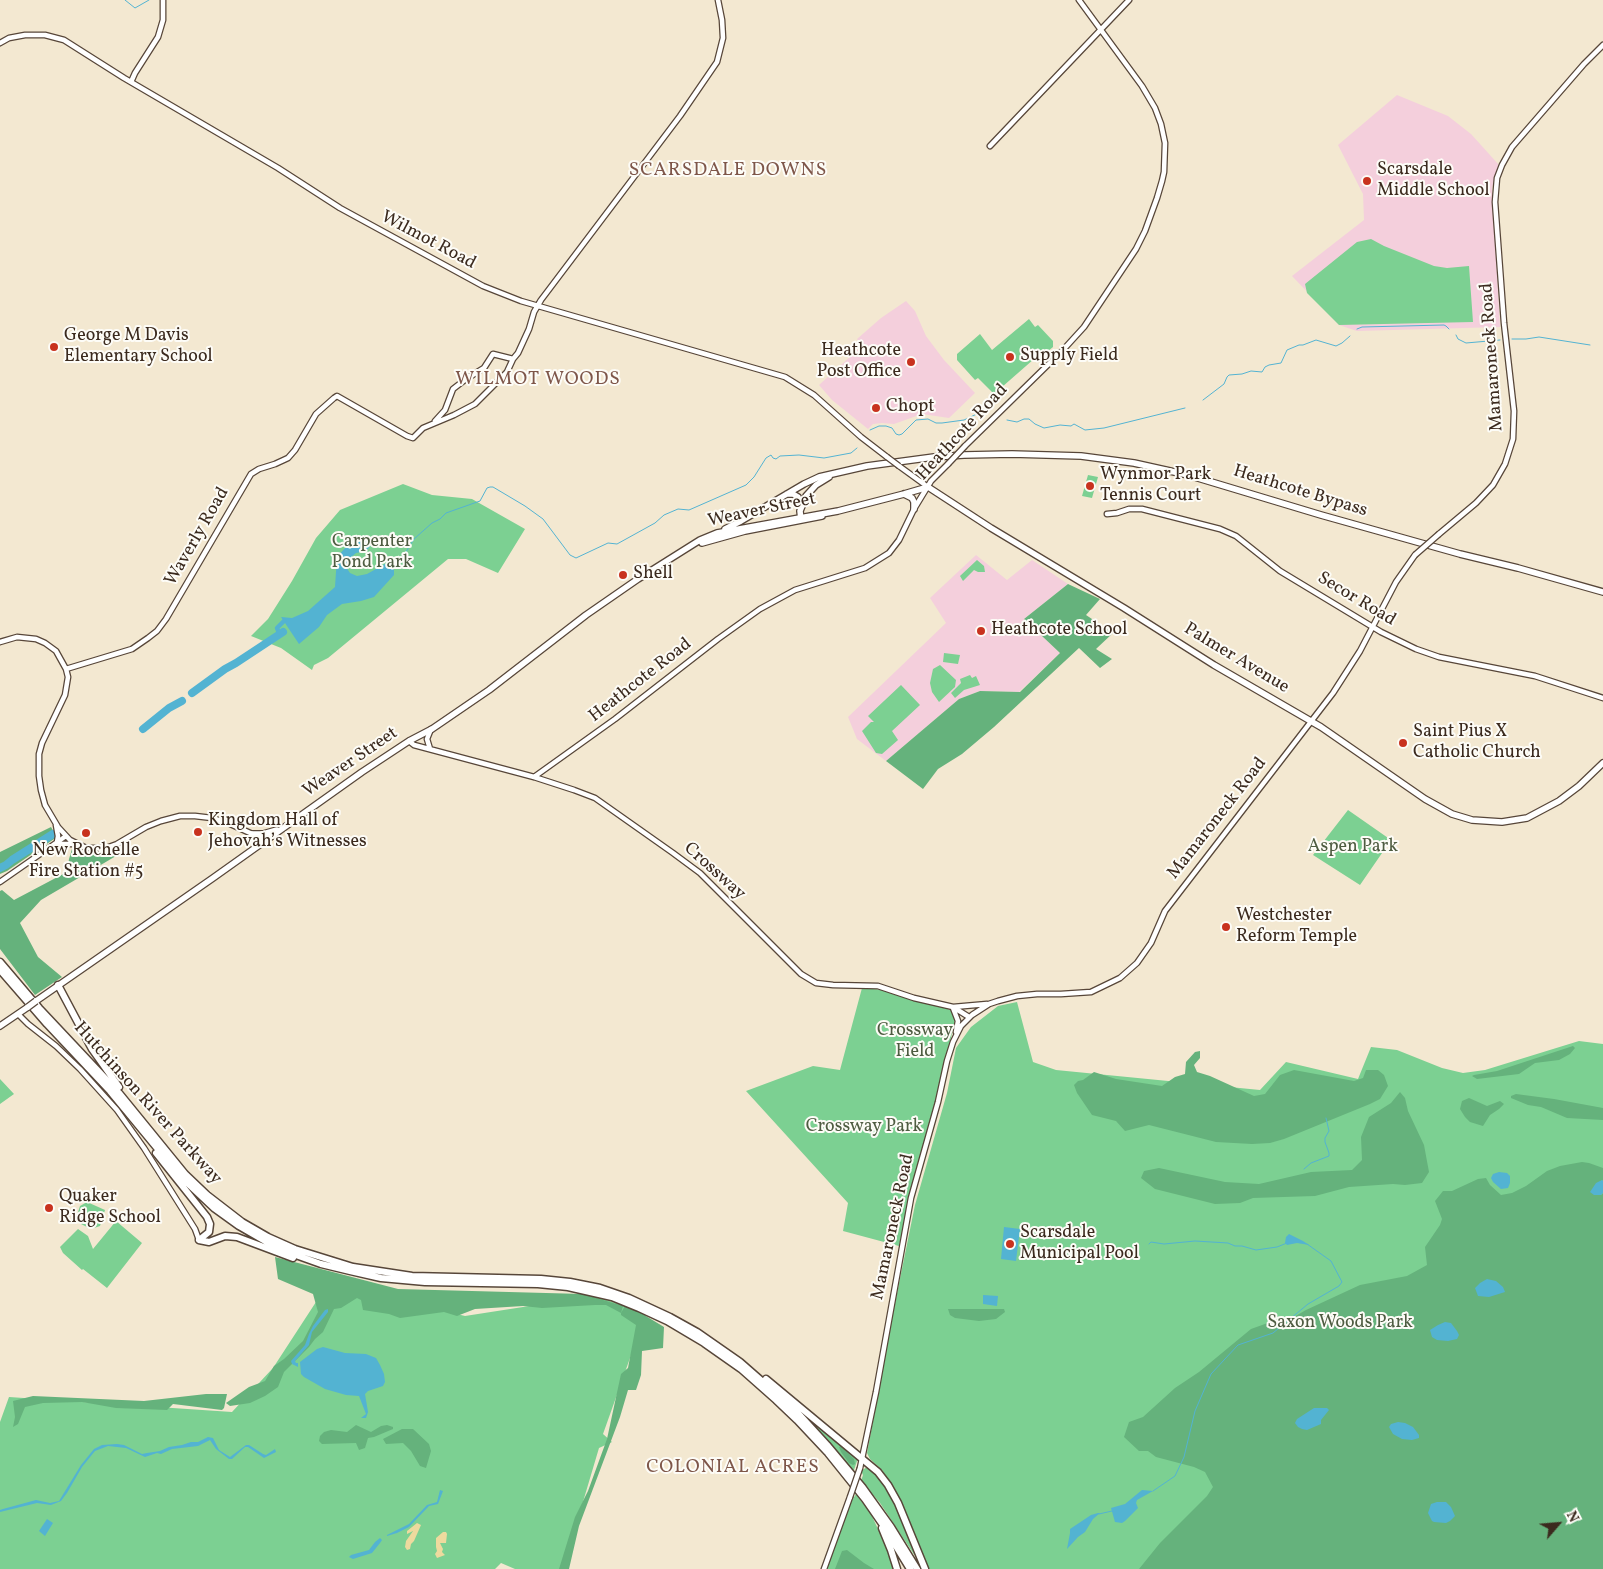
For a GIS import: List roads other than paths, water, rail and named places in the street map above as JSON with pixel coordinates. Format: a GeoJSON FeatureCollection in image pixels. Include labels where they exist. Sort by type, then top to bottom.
{"type":"FeatureCollection","features":[{"type":"Feature","properties":{"kind":"highway","name":"Hutchinson River Parkway"},"geometry":{"type":"LineString","coordinates":[[0,962],[39,1008],[119,1092],[185,1174],[218,1204],[255,1230],[295,1249],[353,1267],[397,1275],[442,1278],[541,1279],[570,1282],[600,1288],[629,1298],[670,1317],[697,1332],[740,1362],[796,1411],[836,1455],[884,1516],[917,1569]]}},
{"type":"Feature","properties":{"kind":"highway","name":"Hutchinson River Parkway"},"geometry":{"type":"LineString","coordinates":[[0,970],[35,1011],[104,1084],[192,1188],[214,1208],[240,1226],[279,1248],[306,1259],[373,1276],[438,1283],[531,1284],[568,1287],[612,1297],[653,1314],[680,1328],[717,1352],[776,1400],[828,1453],[872,1509],[910,1569]]}},
{"type":"Feature","properties":{"kind":"highway"},"geometry":{"type":"LineString","coordinates":[[58,985],[99,1059],[147,1127]]}},
{"type":"Feature","properties":{"kind":"highway"},"geometry":{"type":"LineString","coordinates":[[132,1117],[153,1148],[207,1217],[210,1224],[209,1232],[199,1240]]}},
{"type":"Feature","properties":{"kind":"highway"},"geometry":{"type":"LineString","coordinates":[[199,1240],[208,1242],[225,1236],[238,1237],[299,1260],[342,1271],[373,1276]]}},
{"type":"Feature","properties":{"kind":"highway"},"geometry":{"type":"LineString","coordinates":[[740,1362],[763,1376],[878,1472],[892,1492],[924,1569]]}},
{"type":"Feature","properties":{"kind":"highway"},"geometry":{"type":"LineString","coordinates":[[872,1509],[888,1543],[897,1569]]}},
{"type":"Feature","properties":{"kind":"main road","name":"Heathcote Bypass"},"geometry":{"type":"LineString","coordinates":[[716,533],[819,477],[836,473],[902,460],[934,457],[986,454],[1081,456],[1134,463],[1188,475],[1356,525],[1603,592]]}},
{"type":"Feature","properties":{"kind":"main road","name":"Heathcote Bypass"},"geometry":{"type":"LineString","coordinates":[[801,519],[802,507],[806,496],[816,485],[836,473]]}},
{"type":"Feature","properties":{"kind":"main road","name":"Weaver Street"},"geometry":{"type":"LineString","coordinates":[[695,544],[838,511],[928,487]]}},
{"type":"Feature","properties":{"kind":"main road","name":"Palmer Avenue"},"geometry":{"type":"LineString","coordinates":[[928,487],[991,528],[1214,665],[1312,722],[1435,805],[1452,814],[1481,821],[1510,822],[1536,814],[1567,796],[1603,763]]}},
{"type":"Feature","properties":{"kind":"main road"},"geometry":{"type":"LineString","coordinates":[[781,496],[790,494],[796,496],[800,500],[802,507]]}},
{"type":"Feature","properties":{"kind":"main road"},"geometry":{"type":"LineString","coordinates":[[904,494],[912,498],[914,509]]}},
{"type":"Feature","properties":{"kind":"main road","name":"Weaver Street"},"geometry":{"type":"LineString","coordinates":[[0,1026],[265,842],[362,772],[489,690],[586,614],[638,579],[716,533],[801,519]]}},
{"type":"Feature","properties":{"kind":"main road"},"geometry":{"type":"LineString","coordinates":[[252,834],[267,833],[283,828]]}},
{"type":"Feature","properties":{"kind":"street"},"geometry":{"type":"LineString","coordinates":[[131,82],[158,37],[163,20],[163,0]]}},
{"type":"Feature","properties":{"kind":"street"},"geometry":{"type":"LineString","coordinates":[[434,422],[475,404],[507,372],[524,341],[538,306],[569,261],[680,116],[717,62],[723,38],[718,0]]}},
{"type":"Feature","properties":{"kind":"street","name":"Heathcote Road"},"geometry":{"type":"LineString","coordinates":[[534,778],[615,720],[718,638],[760,608],[795,590],[865,568],[889,553],[904,531],[914,509],[931,481],[1084,327],[1136,249],[1145,231],[1164,172],[1165,141],[1155,108],[1148,96],[1080,0]]}},
{"type":"Feature","properties":{"kind":"street"},"geometry":{"type":"LineString","coordinates":[[990,146],[1129,0]]}},
{"type":"Feature","properties":{"kind":"street","name":"Wilmot Road"},"geometry":{"type":"LineString","coordinates":[[0,43],[9,38],[25,35],[57,37],[262,158],[348,213],[483,286],[538,306],[785,377],[814,395],[861,437]]}},
{"type":"Feature","properties":{"kind":"street","name":"Mamaroneck Road"},"geometry":{"type":"LineString","coordinates":[[824,1569],[863,1458],[911,1198],[948,1060],[961,1026],[969,1017],[989,1004],[1017,996],[1090,992],[1120,978],[1131,969],[1146,951],[1165,911],[1312,722],[1345,675],[1396,582],[1415,555],[1476,503],[1493,485],[1505,464],[1513,439],[1514,411],[1504,323],[1495,202],[1497,178],[1502,164],[1512,147],[1584,64],[1603,45]]}},
{"type":"Feature","properties":{"kind":"street"},"geometry":{"type":"LineString","coordinates":[[434,422],[445,410],[453,389],[466,378],[484,368],[493,354],[513,359]]}},
{"type":"Feature","properties":{"kind":"street","name":"Waverly Road"},"geometry":{"type":"LineString","coordinates":[[66,669],[132,648],[157,631],[166,619],[251,474],[288,458],[295,450],[316,414],[337,396],[413,438],[420,430],[434,422]]}},
{"type":"Feature","properties":{"kind":"street","name":"Palmer Avenue"},"geometry":{"type":"LineString","coordinates":[[861,437],[928,487]]}},
{"type":"Feature","properties":{"kind":"street","name":"Secor Road"},"geometry":{"type":"LineString","coordinates":[[1107,514],[1119,513],[1128,508],[1142,509],[1233,534],[1280,571],[1390,637],[1439,657],[1535,676],[1603,698]]}},
{"type":"Feature","properties":{"kind":"street"},"geometry":{"type":"LineString","coordinates":[[0,642],[17,637],[36,639],[56,651],[66,669],[68,677],[65,695],[50,724],[39,754],[39,776],[42,796],[48,810],[66,836],[77,844]]}},
{"type":"Feature","properties":{"kind":"street"},"geometry":{"type":"LineString","coordinates":[[430,749],[427,739],[432,728]]}},
{"type":"Feature","properties":{"kind":"street","name":"Crossway"},"geometry":{"type":"LineString","coordinates":[[408,741],[414,745],[534,778],[595,798],[700,874],[806,978],[821,984],[878,986],[914,998],[953,1007],[969,1017]]}},
{"type":"Feature","properties":{"kind":"street"},"geometry":{"type":"LineString","coordinates":[[55,843],[77,844],[94,849],[110,847],[156,822],[187,816],[217,819],[252,834],[265,842]]}},
{"type":"Feature","properties":{"kind":"street"},"geometry":{"type":"LineString","coordinates":[[55,843],[58,836],[56,824]]}},
{"type":"Feature","properties":{"kind":"street"},"geometry":{"type":"LineString","coordinates":[[0,882],[66,836]]}},
{"type":"Feature","properties":{"kind":"street"},"geometry":{"type":"LineString","coordinates":[[954,1042],[958,1021],[953,1007],[989,1004]]}},
{"type":"Feature","properties":{"kind":"street"},"geometry":{"type":"LineString","coordinates":[[18,1014],[80,1069],[117,1110],[144,1148],[195,1229],[199,1240]]}},
{"type":"Feature","properties":{"kind":"water"},"geometry":{"type":"Polygon","coordinates":[[[363,537],[371,538],[372,544],[366,551],[356,553],[350,558],[346,567],[350,573],[357,576],[367,574],[385,564],[390,565],[394,570],[394,575],[374,597],[342,604],[327,615],[319,627],[299,644],[281,617],[292,618],[308,611],[335,587],[337,557],[347,546],[363,537]]]}},
{"type":"Feature","properties":{"kind":"water"},"geometry":{"type":"Polygon","coordinates":[[[1499,1172],[1507,1173],[1510,1176],[1508,1188],[1501,1189],[1493,1182],[1491,1178],[1493,1174],[1499,1172]]]}},
{"type":"Feature","properties":{"kind":"water"},"geometry":{"type":"Polygon","coordinates":[[[1602,1180],[1603,1193],[1601,1195],[1594,1195],[1590,1192],[1596,1183],[1602,1180]]]}},
{"type":"Feature","properties":{"kind":"water","name":"Scarsdale Municipal Pool"},"geometry":{"type":"Polygon","coordinates":[[[1004,1227],[1020,1229],[1016,1261],[1001,1259],[1004,1227]]]}},
{"type":"Feature","properties":{"kind":"water"},"geometry":{"type":"Polygon","coordinates":[[[1289,1234],[1309,1245],[1297,1243],[1287,1245],[1285,1243],[1286,1237],[1289,1234]]]}},
{"type":"Feature","properties":{"kind":"water"},"geometry":{"type":"Polygon","coordinates":[[[1487,1279],[1496,1281],[1503,1287],[1505,1292],[1489,1297],[1478,1296],[1475,1288],[1487,1279]]]}},
{"type":"Feature","properties":{"kind":"water","name":"Scarsdale Municipal Pool"},"geometry":{"type":"Polygon","coordinates":[[[983,1295],[998,1296],[997,1306],[983,1304],[983,1295]]]}},
{"type":"Feature","properties":{"kind":"water"},"geometry":{"type":"Polygon","coordinates":[[[328,1309],[328,1312],[312,1332],[309,1345],[295,1361],[298,1363],[298,1367],[292,1364],[291,1361],[305,1345],[313,1326],[325,1310],[328,1309]]]}},
{"type":"Feature","properties":{"kind":"water"},"geometry":{"type":"Polygon","coordinates":[[[1445,1322],[1451,1323],[1457,1331],[1459,1335],[1457,1339],[1448,1341],[1437,1340],[1432,1337],[1430,1330],[1445,1322]]]}},
{"type":"Feature","properties":{"kind":"water"},"geometry":{"type":"Polygon","coordinates":[[[323,1347],[345,1353],[366,1354],[376,1358],[384,1374],[385,1382],[383,1386],[368,1391],[365,1394],[368,1412],[366,1418],[361,1418],[366,1414],[359,1396],[346,1395],[325,1389],[301,1374],[300,1362],[317,1349],[323,1347]]]}},
{"type":"Feature","properties":{"kind":"water"},"geometry":{"type":"Polygon","coordinates":[[[1314,1408],[1327,1408],[1329,1410],[1321,1420],[1321,1424],[1307,1430],[1298,1427],[1295,1423],[1297,1419],[1314,1408]]]}},
{"type":"Feature","properties":{"kind":"water"},"geometry":{"type":"Polygon","coordinates":[[[1398,1422],[1413,1427],[1419,1438],[1412,1440],[1402,1439],[1393,1434],[1389,1427],[1391,1424],[1398,1422]]]}},
{"type":"Feature","properties":{"kind":"water"},"geometry":{"type":"Polygon","coordinates":[[[208,1437],[213,1438],[219,1450],[230,1457],[246,1445],[266,1455],[275,1449],[276,1452],[264,1458],[248,1447],[245,1447],[232,1459],[229,1459],[216,1449],[210,1440],[198,1446],[172,1449],[161,1454],[157,1453],[145,1457],[126,1448],[108,1446],[95,1451],[82,1467],[61,1501],[51,1505],[37,1503],[0,1512],[0,1510],[36,1500],[50,1503],[59,1501],[81,1465],[94,1449],[102,1445],[124,1445],[142,1454],[198,1442],[208,1437]]]}},
{"type":"Feature","properties":{"kind":"water"},"geometry":{"type":"Polygon","coordinates":[[[440,1490],[443,1491],[438,1504],[429,1506],[409,1527],[387,1536],[409,1524],[427,1505],[437,1502],[440,1490]]]}},
{"type":"Feature","properties":{"kind":"water"},"geometry":{"type":"Polygon","coordinates":[[[1142,1490],[1153,1491],[1137,1500],[1138,1508],[1125,1521],[1122,1523],[1115,1522],[1111,1508],[1125,1504],[1142,1490]]]}},
{"type":"Feature","properties":{"kind":"water"},"geometry":{"type":"Polygon","coordinates":[[[1446,1502],[1451,1507],[1455,1516],[1450,1521],[1446,1523],[1432,1521],[1428,1513],[1431,1504],[1446,1502]]]}},
{"type":"Feature","properties":{"kind":"water"},"geometry":{"type":"Polygon","coordinates":[[[1100,1513],[1093,1519],[1085,1532],[1067,1549],[1070,1529],[1091,1515],[1100,1513]]]}},
{"type":"Feature","properties":{"kind":"water"},"geometry":{"type":"Polygon","coordinates":[[[47,1519],[53,1523],[45,1536],[39,1531],[47,1519]]]}},
{"type":"Feature","properties":{"kind":"water"},"geometry":{"type":"Polygon","coordinates":[[[380,1538],[382,1540],[372,1553],[353,1559],[349,1557],[369,1550],[380,1538]]]}},
{"type":"Feature","properties":{"kind":"waterway"},"geometry":{"type":"LineString","coordinates":[[125,0],[135,8],[149,0]]}},
{"type":"Feature","properties":{"kind":"waterway"},"geometry":{"type":"LineString","coordinates":[[1357,329],[1362,327],[1444,325],[1449,329]]}},
{"type":"Feature","properties":{"kind":"waterway"},"geometry":{"type":"LineString","coordinates":[[1456,335],[1458,339],[1466,343],[1500,340]]}},
{"type":"Feature","properties":{"kind":"waterway"},"geometry":{"type":"LineString","coordinates":[[1203,400],[1224,384],[1229,375],[1251,371],[1262,372],[1269,365],[1281,363],[1287,350],[1299,345],[1316,340],[1336,346],[1350,336]]}},
{"type":"Feature","properties":{"kind":"waterway"},"geometry":{"type":"LineString","coordinates":[[1512,339],[1539,337],[1590,345]]}},
{"type":"Feature","properties":{"kind":"waterway"},"geometry":{"type":"LineString","coordinates":[[1007,420],[1017,422],[1029,419],[1044,428],[1060,425],[1071,426],[1074,424],[1085,430],[1104,428],[1185,408]]}},
{"type":"Feature","properties":{"kind":"waterway"},"geometry":{"type":"LineString","coordinates":[[870,430],[879,426],[886,426],[892,428],[899,435],[916,420],[928,419],[936,423],[942,423],[964,420],[979,413]]}},
{"type":"Feature","properties":{"kind":"waterway"},"geometry":{"type":"LineString","coordinates":[[396,564],[414,539],[432,523],[446,513],[480,501],[487,488],[490,487],[525,506],[543,519],[570,555],[576,558],[608,543],[617,544],[655,523],[664,515],[678,509],[689,510],[746,485],[754,477],[766,458],[771,455],[776,459],[780,456],[799,455],[824,458],[851,453],[857,448]]}},
{"type":"Feature","properties":{"kind":"waterway"},"geometry":{"type":"LineString","coordinates":[[279,633],[277,628],[284,621]]}},
{"type":"Feature","properties":{"kind":"waterway"},"geometry":{"type":"LineString","coordinates":[[192,693],[225,669],[283,632]]}},
{"type":"Feature","properties":{"kind":"waterway"},"geometry":{"type":"LineString","coordinates":[[143,729],[169,708],[182,701]]}},
{"type":"Feature","properties":{"kind":"waterway"},"geometry":{"type":"LineString","coordinates":[[0,868],[53,834]]}},
{"type":"Feature","properties":{"kind":"waterway"},"geometry":{"type":"LineString","coordinates":[[1304,1169],[1311,1163],[1329,1156],[1325,1142],[1329,1131],[1326,1118]]}},
{"type":"Feature","properties":{"kind":"waterway"},"geometry":{"type":"LineString","coordinates":[[1149,1244],[1151,1242],[1164,1244],[1195,1241],[1228,1243],[1256,1250],[1277,1247],[1287,1243]]}},
{"type":"Feature","properties":{"kind":"waterway"},"geometry":{"type":"LineString","coordinates":[[1153,1491],[1175,1476],[1184,1457],[1195,1411],[1211,1374],[1238,1345],[1273,1333],[1308,1304],[1339,1286],[1342,1282],[1331,1261],[1307,1244]]}},
{"type":"Feature","properties":{"kind":"waterway"},"geometry":{"type":"LineString","coordinates":[[1099,1514],[1112,1511]]}},
{"type":"Feature","properties":{"kind":"place","name":"Scarsdale Middle School"},"geometry":{"type":"Point","coordinates":[1367,181]}},
{"type":"Feature","properties":{"kind":"place","name":"George M Davis Elementary School"},"geometry":{"type":"Point","coordinates":[54,347]}},
{"type":"Feature","properties":{"kind":"place","name":"Supply Field"},"geometry":{"type":"Point","coordinates":[1010,357]}},
{"type":"Feature","properties":{"kind":"place","name":"Heathcote Post Office"},"geometry":{"type":"Point","coordinates":[911,362]}},
{"type":"Feature","properties":{"kind":"place","name":"Chopt"},"geometry":{"type":"Point","coordinates":[876,408]}},
{"type":"Feature","properties":{"kind":"place","name":"Wynmor Park Tennis Court"},"geometry":{"type":"Point","coordinates":[1090,486]}},
{"type":"Feature","properties":{"kind":"place","name":"Shell"},"geometry":{"type":"Point","coordinates":[623,575]}},
{"type":"Feature","properties":{"kind":"place","name":"Heathcote School"},"geometry":{"type":"Point","coordinates":[981,631]}},
{"type":"Feature","properties":{"kind":"place","name":"Saint Pius X Catholic Church"},"geometry":{"type":"Point","coordinates":[1403,743]}},
{"type":"Feature","properties":{"kind":"place","name":"Kingdom Hall of Jehovah’s Witnesses"},"geometry":{"type":"Point","coordinates":[198,832]}},
{"type":"Feature","properties":{"kind":"place","name":"New Rochelle Fire Station #5"},"geometry":{"type":"Point","coordinates":[86,833]}},
{"type":"Feature","properties":{"kind":"place","name":"Westchester Reform Temple"},"geometry":{"type":"Point","coordinates":[1226,927]}},
{"type":"Feature","properties":{"kind":"place","name":"Quaker Ridge School"},"geometry":{"type":"Point","coordinates":[49,1208]}},
{"type":"Feature","properties":{"kind":"place","name":"Scarsdale Municipal Pool"},"geometry":{"type":"Point","coordinates":[1010,1244]}},
{"type":"Feature","properties":{"kind":"district","name":"SCARSDALE DOWNS"},"geometry":{"type":"Point","coordinates":[728,172]}},
{"type":"Feature","properties":{"kind":"district","name":"WILMOT WOODS"},"geometry":{"type":"Point","coordinates":[538,381]}},
{"type":"Feature","properties":{"kind":"district","name":"COLONIAL ACRES"},"geometry":{"type":"Point","coordinates":[733,1469]}},
{"type":"Feature","properties":{"kind":"park label","name":"Carpenter Pond Park"},"geometry":{"type":"Point","coordinates":[372,553]}},
{"type":"Feature","properties":{"kind":"park label","name":"Aspen Park"},"geometry":{"type":"Point","coordinates":[1353,848]}},
{"type":"Feature","properties":{"kind":"park label","name":"Crossway Field"},"geometry":{"type":"Point","coordinates":[915,1042]}},
{"type":"Feature","properties":{"kind":"park label","name":"Crossway Park"},"geometry":{"type":"Point","coordinates":[864,1128]}},
{"type":"Feature","properties":{"kind":"park label","name":"Saxon Woods Park"},"geometry":{"type":"Point","coordinates":[1340,1324]}}]}
